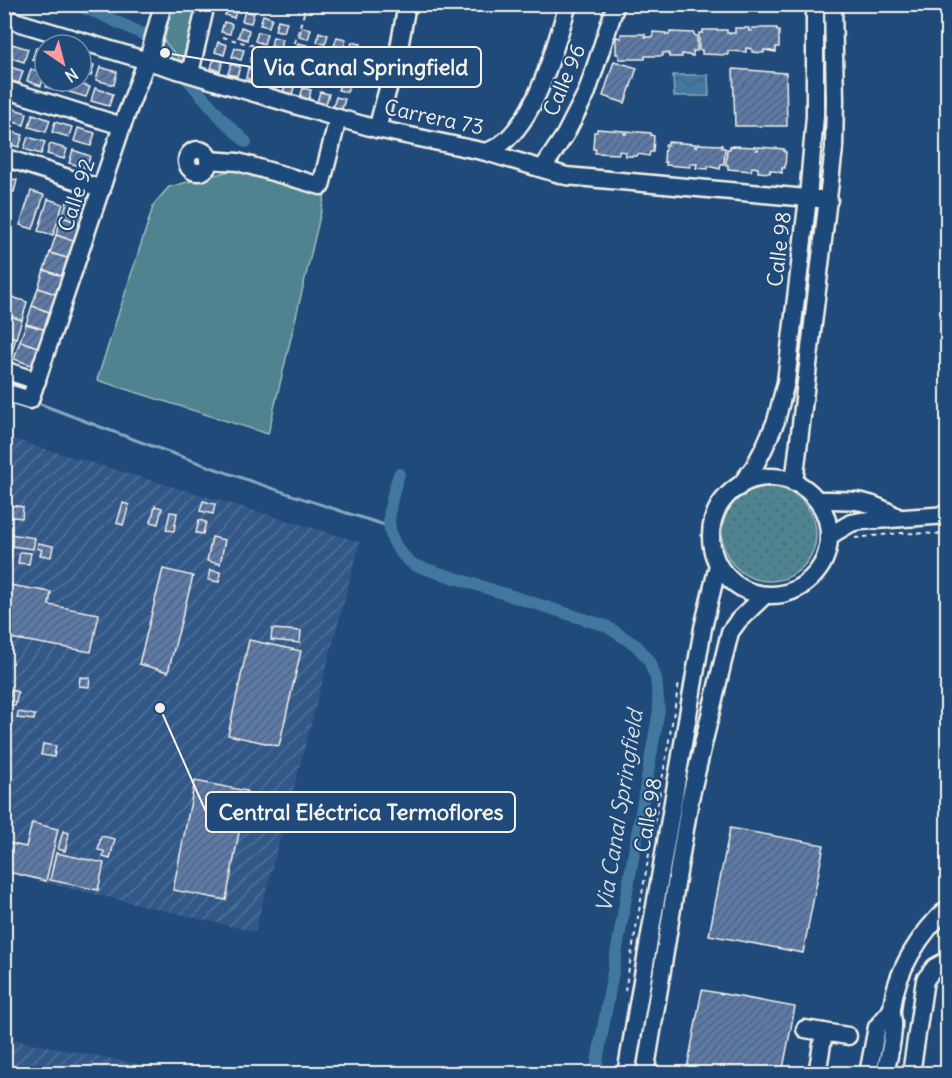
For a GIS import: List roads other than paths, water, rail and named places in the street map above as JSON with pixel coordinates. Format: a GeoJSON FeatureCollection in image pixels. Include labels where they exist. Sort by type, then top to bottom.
{"type":"FeatureCollection","features":[{"type":"Feature","properties":{"kind":"street","name":"Calle 92"},"geometry":{"type":"LineString","coordinates":[[4,392],[30,400],[38,381],[122,126],[148,56],[163,4]]}},
{"type":"Feature","properties":{"kind":"street"},"geometry":{"type":"LineString","coordinates":[[183,71],[206,4]]}},
{"type":"Feature","properties":{"kind":"street"},"geometry":{"type":"LineString","coordinates":[[377,129],[399,48],[407,4]]}},
{"type":"Feature","properties":{"kind":"street","name":"Calle 96"},"geometry":{"type":"LineString","coordinates":[[486,152],[502,145],[530,107],[542,84],[567,4]]}},
{"type":"Feature","properties":{"kind":"street","name":"Calle 96"},"geometry":{"type":"LineString","coordinates":[[543,168],[565,135],[587,92],[616,4]]}},
{"type":"Feature","properties":{"kind":"street","name":"Calle 98"},"geometry":{"type":"LineString","coordinates":[[738,488],[754,467],[764,448],[776,421],[786,382],[808,198],[815,116],[815,4]]}},
{"type":"Feature","properties":{"kind":"street","name":"Calle 98"},"geometry":{"type":"LineString","coordinates":[[794,483],[834,148],[833,4]]}},
{"type":"Feature","properties":{"kind":"street","name":"Carrera 73"},"geometry":{"type":"LineString","coordinates":[[4,18],[148,56],[183,71],[377,129],[486,152],[566,176],[829,200]]}},
{"type":"Feature","properties":{"kind":"street"},"geometry":{"type":"LineString","coordinates":[[4,89],[122,126]]}},
{"type":"Feature","properties":{"kind":"street"},"geometry":{"type":"LineString","coordinates":[[208,160],[238,162],[321,186],[338,118]]}},
{"type":"Feature","properties":{"kind":"street"},"geometry":{"type":"LineString","coordinates":[[4,157],[102,189]]}},
{"type":"Feature","properties":{"kind":"street"},"geometry":{"type":"LineString","coordinates":[[4,370],[38,381]]}},
{"type":"Feature","properties":{"kind":"street"},"geometry":{"type":"LineString","coordinates":[[775,478],[794,483],[817,500],[826,517],[829,536],[822,564],[810,579],[794,590],[765,595],[746,590],[724,573],[714,556],[711,537],[714,518],[724,501],[747,483],[775,478]]}},
{"type":"Feature","properties":{"kind":"street"},"geometry":{"type":"LineString","coordinates":[[817,500],[869,502],[899,518]]}},
{"type":"Feature","properties":{"kind":"street"},"geometry":{"type":"LineString","coordinates":[[829,536],[851,523],[948,515]]}},
{"type":"Feature","properties":{"kind":"street","name":"Calle 98"},"geometry":{"type":"LineString","coordinates":[[626,1074],[703,628],[718,565]]}},
{"type":"Feature","properties":{"kind":"street","name":"Calle 98"},"geometry":{"type":"LineString","coordinates":[[645,1074],[690,799],[730,632],[765,595]]}},
{"type":"Feature","properties":{"kind":"street"},"geometry":{"type":"LineString","coordinates":[[885,1074],[894,1029],[892,1009],[900,976],[915,946],[935,919],[948,908]]}},
{"type":"Feature","properties":{"kind":"street"},"geometry":{"type":"LineString","coordinates":[[911,1074],[925,980],[935,967],[948,960]]}},
{"type":"Feature","properties":{"kind":"street"},"geometry":{"type":"LineString","coordinates":[[868,1074],[877,1027],[892,1009]]}},
{"type":"Feature","properties":{"kind":"street"},"geometry":{"type":"LineString","coordinates":[[806,1029],[848,1036]]}},
{"type":"Feature","properties":{"kind":"street"},"geometry":{"type":"LineString","coordinates":[[817,1074],[824,1032]]}},
{"type":"Feature","properties":{"kind":"water"},"geometry":{"type":"Polygon","coordinates":[[[673,75],[708,75],[709,96],[674,96],[673,75]]]}},
{"type":"Feature","properties":{"kind":"waterway","name":"Via Canal Springfield"},"geometry":{"type":"LineString","coordinates":[[74,4],[145,35],[165,53],[223,120],[246,142]]}},
{"type":"Feature","properties":{"kind":"waterway"},"geometry":{"type":"LineString","coordinates":[[35,402],[210,467],[388,526]]}},
{"type":"Feature","properties":{"kind":"waterway","name":"Via Canal Springfield"},"geometry":{"type":"LineString","coordinates":[[399,474],[389,523],[395,545],[414,565],[606,626],[637,646],[648,659],[656,678],[659,710],[595,1074]]}},
{"type":"Feature","properties":{"kind":"place","name":"Via Canal Springfield"},"geometry":{"type":"Point","coordinates":[165,53]}},
{"type":"Feature","properties":{"kind":"place","name":"Central Eléctrica Termoflores"},"geometry":{"type":"Point","coordinates":[160,708]}}]}
